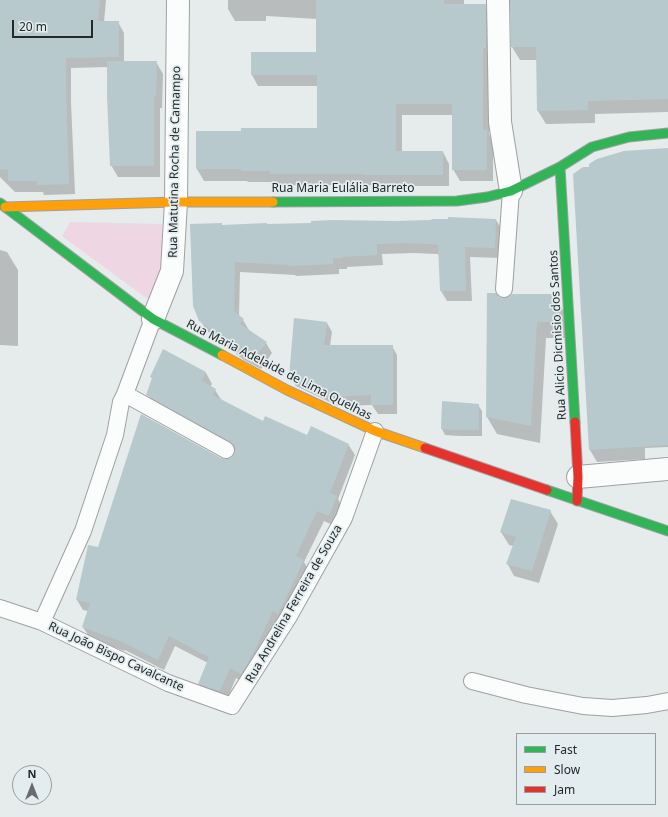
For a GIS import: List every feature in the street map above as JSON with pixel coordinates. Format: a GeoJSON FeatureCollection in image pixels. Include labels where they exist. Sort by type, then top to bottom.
{"type":"FeatureCollection","features":[{"type":"Feature","properties":{"kind":"street","name":"Rua Matutina Rocha de Camampo"},"geometry":{"type":"LineString","coordinates":[[153,319],[172,271],[176,202],[178,0]]}},
{"type":"Feature","properties":{"kind":"street"},"geometry":{"type":"LineString","coordinates":[[498,0],[500,122],[511,191]]}},
{"type":"Feature","properties":{"kind":"street","name":"Rua Maria Eulália Barreto"},"geometry":{"type":"LineString","coordinates":[[3,205],[176,202],[457,201],[487,197],[511,191],[560,167],[592,147],[628,137],[668,133]]}},
{"type":"Feature","properties":{"kind":"street","name":"Rua Alicio Dicmisio dos Santos"},"geometry":{"type":"LineString","coordinates":[[560,167],[578,477],[577,501]]}},
{"type":"Feature","properties":{"kind":"street","name":"Rua Maria Adelaide de Lima Quelhas"},"geometry":{"type":"LineString","coordinates":[[3,205],[153,319],[287,390],[375,431],[668,531]]}},
{"type":"Feature","properties":{"kind":"street"},"geometry":{"type":"LineString","coordinates":[[578,477],[668,469]]}},
{"type":"Feature","properties":{"kind":"lane"},"geometry":{"type":"LineString","coordinates":[[504,289],[511,191]]}},
{"type":"Feature","properties":{"kind":"lane"},"geometry":{"type":"LineString","coordinates":[[42,622],[83,531],[115,435],[121,402],[153,319]]}},
{"type":"Feature","properties":{"kind":"lane"},"geometry":{"type":"LineString","coordinates":[[125,394],[226,450]]}},
{"type":"Feature","properties":{"kind":"lane","name":"Rua Andrelina Ferreira de Souza"},"geometry":{"type":"LineString","coordinates":[[232,706],[288,618],[344,518],[375,431]]}},
{"type":"Feature","properties":{"kind":"lane","name":"Rua João Bispo Cavalcante"},"geometry":{"type":"LineString","coordinates":[[0,608],[42,622],[168,683],[232,706]]}},
{"type":"Feature","properties":{"kind":"lane"},"geometry":{"type":"LineString","coordinates":[[472,681],[526,695],[583,706],[612,708],[647,705],[668,701]]}},
{"type":"Feature","properties":{"kind":"shaded area"},"geometry":{"type":"Polygon","coordinates":[[[70,222],[162,224],[164,258],[153,303],[62,236],[70,222]]]}},
{"type":"Feature","properties":{"kind":"building"},"geometry":{"type":"Polygon","coordinates":[[[0,0],[100,0],[98,21],[119,21],[119,57],[66,58],[69,184],[37,185],[37,181],[8,181],[8,169],[0,170],[0,0]]]}},
{"type":"Feature","properties":{"kind":"building"},"geometry":{"type":"Polygon","coordinates":[[[316,0],[444,0],[444,4],[486,4],[486,48],[483,48],[483,130],[487,130],[487,170],[452,170],[452,104],[396,104],[396,151],[443,151],[443,175],[270,174],[270,171],[241,171],[241,169],[196,169],[196,131],[241,131],[241,128],[317,128],[317,75],[251,75],[251,52],[316,52],[316,0]]]}},
{"type":"Feature","properties":{"kind":"building"},"geometry":{"type":"Polygon","coordinates":[[[510,0],[668,0],[668,99],[588,101],[588,110],[537,111],[536,47],[511,47],[510,0]]]}},
{"type":"Feature","properties":{"kind":"building"},"geometry":{"type":"Polygon","coordinates":[[[107,61],[157,61],[156,96],[154,96],[154,166],[110,166],[107,61]]]}},
{"type":"Feature","properties":{"kind":"building"},"geometry":{"type":"Polygon","coordinates":[[[668,148],[668,445],[589,450],[573,174],[583,167],[589,167],[589,164],[597,159],[624,151],[668,148]]]}},
{"type":"Feature","properties":{"kind":"building"},"geometry":{"type":"Polygon","coordinates":[[[448,217],[496,219],[495,248],[465,247],[466,291],[440,291],[438,245],[407,243],[377,244],[377,255],[333,258],[333,264],[289,266],[235,262],[234,311],[244,319],[240,324],[267,342],[254,359],[237,349],[199,321],[193,306],[190,224],[222,223],[222,225],[311,223],[311,221],[333,220],[395,221],[448,219],[448,217]]]}},
{"type":"Feature","properties":{"kind":"building"},"geometry":{"type":"Polygon","coordinates":[[[487,293],[496,293],[499,297],[504,298],[512,294],[555,294],[556,322],[537,322],[531,426],[486,417],[487,293]]]}},
{"type":"Feature","properties":{"kind":"building"},"geometry":{"type":"Polygon","coordinates":[[[294,318],[327,322],[324,345],[393,345],[393,405],[371,405],[371,395],[332,397],[289,377],[294,318]]]}},
{"type":"Feature","properties":{"kind":"building"},"geometry":{"type":"Polygon","coordinates":[[[163,349],[206,372],[202,381],[216,389],[213,395],[263,421],[265,416],[307,435],[311,426],[349,444],[330,493],[337,496],[329,516],[317,511],[296,556],[304,560],[278,614],[273,611],[252,656],[241,674],[230,668],[220,691],[198,684],[209,657],[169,636],[158,660],[118,640],[82,627],[90,603],[76,600],[88,545],[98,547],[141,414],[221,458],[231,458],[234,454],[234,445],[231,442],[146,395],[152,378],[150,377],[163,349]]]}},
{"type":"Feature","properties":{"kind":"building"},"geometry":{"type":"Polygon","coordinates":[[[442,401],[479,404],[479,430],[441,429],[442,401]]]}},
{"type":"Feature","properties":{"kind":"building"},"geometry":{"type":"Polygon","coordinates":[[[511,499],[551,510],[532,571],[506,564],[516,537],[500,532],[511,499]]]}},
{"type":"Feature","properties":{"kind":"traffic: fast"},"geometry":{"type":"LineString","coordinates":[[273,202],[457,201],[487,197],[511,191],[560,167],[592,147],[629,137],[668,133]]}},
{"type":"Feature","properties":{"kind":"traffic: fast"},"geometry":{"type":"LineString","coordinates":[[560,167],[575,422]]}},
{"type":"Feature","properties":{"kind":"traffic: fast"},"geometry":{"type":"LineString","coordinates":[[0,203],[153,319],[222,355]]}},
{"type":"Feature","properties":{"kind":"traffic: fast"},"geometry":{"type":"LineString","coordinates":[[547,490],[668,531]]}},
{"type":"Feature","properties":{"kind":"traffic: slow"},"geometry":{"type":"LineString","coordinates":[[5,207],[176,202],[273,202]]}},
{"type":"Feature","properties":{"kind":"traffic: slow"},"geometry":{"type":"LineString","coordinates":[[222,355],[287,390],[375,431],[425,448]]}},
{"type":"Feature","properties":{"kind":"traffic: jam"},"geometry":{"type":"LineString","coordinates":[[575,422],[578,477],[577,501]]}},
{"type":"Feature","properties":{"kind":"traffic: jam"},"geometry":{"type":"LineString","coordinates":[[425,448],[547,490]]}}]}
